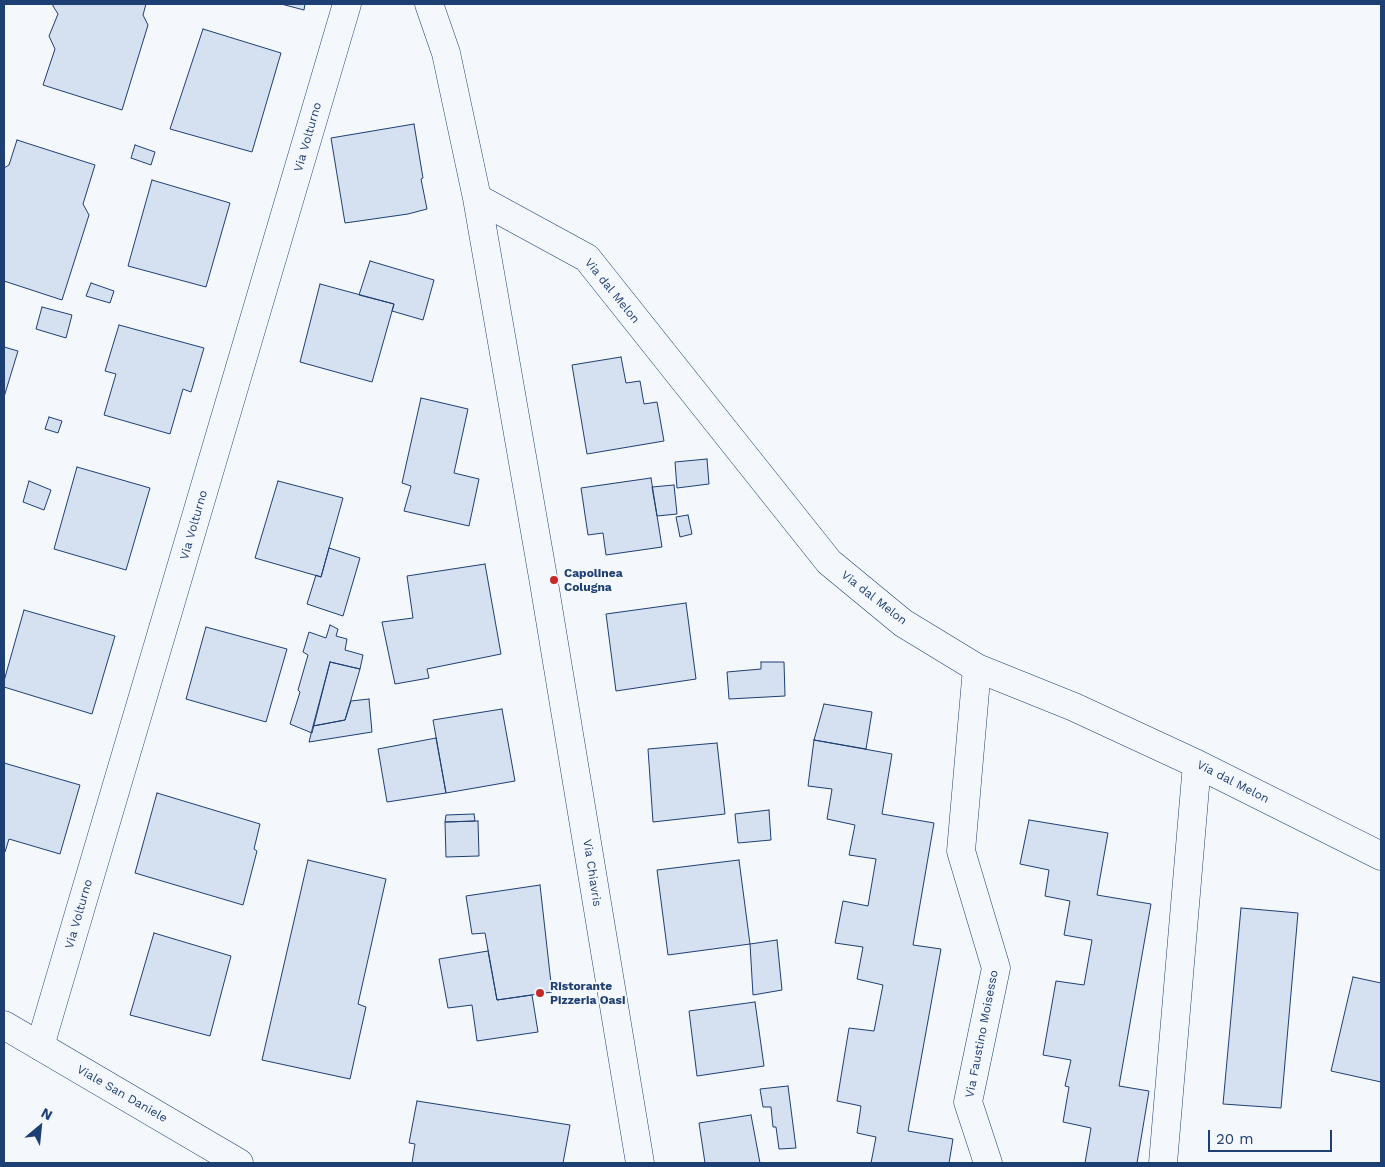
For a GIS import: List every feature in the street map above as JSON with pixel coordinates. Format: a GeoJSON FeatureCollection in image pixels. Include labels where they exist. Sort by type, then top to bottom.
{"type":"FeatureCollection","features":[{"type":"Feature","properties":{"kind":"street","name":"Via Volturno"},"geometry":{"type":"LineString","coordinates":[[40,1046],[347,4]]}},
{"type":"Feature","properties":{"kind":"street","name":"Via Chiavris"},"geometry":{"type":"LineString","coordinates":[[429,4],[446,53],[477,198],[544,583],[640,1163]]}},
{"type":"Feature","properties":{"kind":"street","name":"Via dal Melon"},"geometry":{"type":"LineString","coordinates":[[477,198],[587,258],[828,562],[903,623],[977,668],[1074,707],[1197,764],[1381,856]]}},
{"type":"Feature","properties":{"kind":"street","name":"Via Faustino Moisesso"},"geometry":{"type":"LineString","coordinates":[[977,668],[961,851],[996,968],[968,1102],[988,1163]]}},
{"type":"Feature","properties":{"kind":"street"},"geometry":{"type":"LineString","coordinates":[[1163,1163],[1197,764]]}},
{"type":"Feature","properties":{"kind":"street","name":"Viale San Daniele"},"geometry":{"type":"LineString","coordinates":[[4,1026],[239,1163]]}},
{"type":"Feature","properties":{"kind":"building"},"geometry":{"type":"Polygon","coordinates":[[[53,4],[146,4],[143,15],[148,25],[122,110],[43,85],[55,49],[49,36],[58,14],[53,4]]]}},
{"type":"Feature","properties":{"kind":"building"},"geometry":{"type":"Polygon","coordinates":[[[281,4],[305,4],[304,10],[281,4]]]}},
{"type":"Feature","properties":{"kind":"building"},"geometry":{"type":"Polygon","coordinates":[[[203,29],[281,53],[252,152],[170,129],[203,29]]]}},
{"type":"Feature","properties":{"kind":"building"},"geometry":{"type":"Polygon","coordinates":[[[414,124],[427,209],[408,214],[345,223],[331,138],[414,124]]]}},
{"type":"Feature","properties":{"kind":"building"},"geometry":{"type":"Polygon","coordinates":[[[17,140],[95,165],[83,204],[89,215],[62,300],[4,281],[4,168],[9,165],[17,140]]]}},
{"type":"Feature","properties":{"kind":"building"},"geometry":{"type":"Polygon","coordinates":[[[135,145],[155,152],[151,165],[131,158],[135,145]]]}},
{"type":"Feature","properties":{"kind":"building"},"geometry":{"type":"Polygon","coordinates":[[[152,180],[230,203],[206,287],[128,266],[152,180]]]}},
{"type":"Feature","properties":{"kind":"building"},"geometry":{"type":"Polygon","coordinates":[[[370,261],[434,280],[423,320],[392,311],[394,304],[359,295],[370,261]]]}},
{"type":"Feature","properties":{"kind":"building"},"geometry":{"type":"Polygon","coordinates":[[[91,283],[114,291],[110,303],[86,296],[91,283]]]}},
{"type":"Feature","properties":{"kind":"building"},"geometry":{"type":"Polygon","coordinates":[[[320,284],[394,304],[372,382],[300,362],[320,284]]]}},
{"type":"Feature","properties":{"kind":"building"},"geometry":{"type":"Polygon","coordinates":[[[42,307],[72,315],[66,338],[36,329],[42,307]]]}},
{"type":"Feature","properties":{"kind":"building"},"geometry":{"type":"Polygon","coordinates":[[[119,325],[204,348],[191,392],[183,389],[170,434],[104,415],[116,374],[105,371],[119,325]]]}},
{"type":"Feature","properties":{"kind":"building"},"geometry":{"type":"Polygon","coordinates":[[[4,347],[18,351],[4,397],[4,347]]]}},
{"type":"Feature","properties":{"kind":"building"},"geometry":{"type":"Polygon","coordinates":[[[621,357],[626,383],[640,381],[644,404],[657,402],[664,441],[587,454],[572,365],[621,357]]]}},
{"type":"Feature","properties":{"kind":"building"},"geometry":{"type":"Polygon","coordinates":[[[421,398],[468,409],[454,473],[479,479],[469,526],[404,511],[411,486],[402,483],[421,398]]]}},
{"type":"Feature","properties":{"kind":"building"},"geometry":{"type":"Polygon","coordinates":[[[49,417],[62,421],[58,433],[45,429],[49,417]]]}},
{"type":"Feature","properties":{"kind":"building"},"geometry":{"type":"Polygon","coordinates":[[[707,459],[709,484],[677,488],[675,462],[707,459]]]}},
{"type":"Feature","properties":{"kind":"building"},"geometry":{"type":"Polygon","coordinates":[[[77,467],[150,488],[126,570],[54,549],[77,467]]]}},
{"type":"Feature","properties":{"kind":"building"},"geometry":{"type":"Polygon","coordinates":[[[651,478],[662,547],[606,555],[603,533],[588,535],[581,488],[651,478]]]}},
{"type":"Feature","properties":{"kind":"building"},"geometry":{"type":"Polygon","coordinates":[[[29,481],[51,490],[44,510],[23,502],[29,481]]]}},
{"type":"Feature","properties":{"kind":"building"},"geometry":{"type":"Polygon","coordinates":[[[278,481],[343,498],[321,577],[255,558],[278,481]]]}},
{"type":"Feature","properties":{"kind":"building"},"geometry":{"type":"Polygon","coordinates":[[[674,485],[677,514],[657,516],[652,487],[674,485]]]}},
{"type":"Feature","properties":{"kind":"building"},"geometry":{"type":"Polygon","coordinates":[[[688,515],[692,534],[680,537],[676,517],[688,515]]]}},
{"type":"Feature","properties":{"kind":"building"},"geometry":{"type":"Polygon","coordinates":[[[329,548],[360,558],[343,616],[307,604],[316,575],[321,577],[329,548]]]}},
{"type":"Feature","properties":{"kind":"building"},"geometry":{"type":"Polygon","coordinates":[[[485,564],[501,654],[427,669],[429,678],[395,684],[382,622],[413,618],[407,576],[485,564]]]}},
{"type":"Feature","properties":{"kind":"building"},"geometry":{"type":"Polygon","coordinates":[[[686,603],[696,679],[616,691],[606,614],[686,603]]]}},
{"type":"Feature","properties":{"kind":"building"},"geometry":{"type":"Polygon","coordinates":[[[24,610],[115,636],[92,714],[4,687],[4,681],[24,610]]]}},
{"type":"Feature","properties":{"kind":"building"},"geometry":{"type":"Polygon","coordinates":[[[330,625],[338,629],[336,636],[347,639],[345,650],[363,655],[360,669],[330,662],[312,733],[290,724],[300,692],[298,690],[308,655],[303,652],[309,632],[326,638],[330,625]]]}},
{"type":"Feature","properties":{"kind":"building"},"geometry":{"type":"Polygon","coordinates":[[[206,627],[287,649],[266,722],[186,699],[206,627]]]}},
{"type":"Feature","properties":{"kind":"building"},"geometry":{"type":"Polygon","coordinates":[[[330,662],[360,669],[345,720],[313,726],[330,662]]]}},
{"type":"Feature","properties":{"kind":"building"},"geometry":{"type":"Polygon","coordinates":[[[761,662],[784,662],[785,696],[729,699],[727,672],[761,669],[761,662]]]}},
{"type":"Feature","properties":{"kind":"building"},"geometry":{"type":"Polygon","coordinates":[[[369,699],[372,732],[309,742],[313,726],[345,720],[351,701],[369,699]]]}},
{"type":"Feature","properties":{"kind":"building"},"geometry":{"type":"Polygon","coordinates":[[[824,704],[872,712],[866,749],[814,740],[824,704]]]}},
{"type":"Feature","properties":{"kind":"building"},"geometry":{"type":"Polygon","coordinates":[[[502,709],[515,781],[446,793],[433,720],[502,709]]]}},
{"type":"Feature","properties":{"kind":"building"},"geometry":{"type":"Polygon","coordinates":[[[436,738],[446,793],[387,802],[378,749],[436,738]]]}},
{"type":"Feature","properties":{"kind":"building"},"geometry":{"type":"Polygon","coordinates":[[[814,740],[892,754],[882,814],[934,823],[913,945],[941,949],[908,1131],[953,1139],[949,1163],[871,1163],[876,1137],[857,1133],[861,1106],[837,1101],[849,1028],[874,1031],[883,985],[857,979],[863,947],[835,943],[843,901],[868,906],[876,859],[849,855],[855,825],[827,819],[832,789],[808,786],[814,740]]]}},
{"type":"Feature","properties":{"kind":"building"},"geometry":{"type":"Polygon","coordinates":[[[717,743],[725,814],[653,822],[648,749],[717,743]]]}},
{"type":"Feature","properties":{"kind":"building"},"geometry":{"type":"Polygon","coordinates":[[[4,763],[80,785],[60,854],[9,839],[4,851],[4,763]]]}},
{"type":"Feature","properties":{"kind":"building"},"geometry":{"type":"Polygon","coordinates":[[[157,793],[260,824],[254,849],[257,851],[243,905],[135,873],[157,793]]]}},
{"type":"Feature","properties":{"kind":"building"},"geometry":{"type":"Polygon","coordinates":[[[769,810],[771,840],[738,843],[735,814],[769,810]]]}},
{"type":"Feature","properties":{"kind":"building"},"geometry":{"type":"Polygon","coordinates":[[[474,814],[475,821],[445,822],[446,815],[474,814]]]}},
{"type":"Feature","properties":{"kind":"building"},"geometry":{"type":"Polygon","coordinates":[[[1029,820],[1108,833],[1097,895],[1151,904],[1119,1086],[1149,1091],[1137,1163],[1085,1163],[1091,1128],[1063,1122],[1069,1087],[1065,1086],[1071,1060],[1043,1055],[1056,981],[1084,985],[1092,940],[1064,935],[1070,901],[1045,896],[1049,870],[1020,864],[1029,820]]]}},
{"type":"Feature","properties":{"kind":"building"},"geometry":{"type":"Polygon","coordinates":[[[478,821],[479,856],[446,857],[445,822],[478,821]]]}},
{"type":"Feature","properties":{"kind":"building"},"geometry":{"type":"Polygon","coordinates":[[[308,860],[386,879],[358,1004],[366,1007],[350,1079],[262,1060],[308,860]]]}},
{"type":"Feature","properties":{"kind":"building"},"geometry":{"type":"Polygon","coordinates":[[[739,860],[750,944],[668,955],[657,870],[739,860]]]}},
{"type":"Feature","properties":{"kind":"building"},"geometry":{"type":"Polygon","coordinates":[[[540,885],[552,992],[497,1000],[485,933],[472,934],[466,896],[540,885]]]}},
{"type":"Feature","properties":{"kind":"building"},"geometry":{"type":"Polygon","coordinates":[[[1241,908],[1298,913],[1281,1108],[1223,1104],[1241,908]]]}},
{"type":"Feature","properties":{"kind":"building"},"geometry":{"type":"Polygon","coordinates":[[[154,933],[231,956],[210,1036],[130,1015],[154,933]]]}},
{"type":"Feature","properties":{"kind":"building"},"geometry":{"type":"Polygon","coordinates":[[[777,940],[782,990],[753,995],[750,944],[777,940]]]}},
{"type":"Feature","properties":{"kind":"building"},"geometry":{"type":"Polygon","coordinates":[[[488,951],[497,1000],[532,995],[538,1032],[477,1041],[472,1005],[448,1008],[439,959],[488,951]]]}},
{"type":"Feature","properties":{"kind":"building"},"geometry":{"type":"Polygon","coordinates":[[[1353,977],[1381,983],[1381,1082],[1331,1071],[1353,977]]]}},
{"type":"Feature","properties":{"kind":"building"},"geometry":{"type":"Polygon","coordinates":[[[755,1002],[764,1066],[697,1076],[689,1011],[755,1002]]]}},
{"type":"Feature","properties":{"kind":"building"},"geometry":{"type":"Polygon","coordinates":[[[788,1086],[796,1148],[779,1149],[776,1127],[773,1127],[771,1107],[763,1107],[760,1089],[788,1086]]]}},
{"type":"Feature","properties":{"kind":"building"},"geometry":{"type":"Polygon","coordinates":[[[417,1101],[570,1125],[563,1163],[412,1163],[415,1144],[409,1143],[417,1101]]]}},
{"type":"Feature","properties":{"kind":"building"},"geometry":{"type":"Polygon","coordinates":[[[751,1115],[760,1163],[705,1163],[699,1123],[751,1115]]]}},
{"type":"Feature","properties":{"kind":"place","name":"Capolinea Colugna"},"geometry":{"type":"Point","coordinates":[554,580]}},
{"type":"Feature","properties":{"kind":"place","name":"Ristorante Pizzeria Oasi"},"geometry":{"type":"Point","coordinates":[540,993]}}]}
